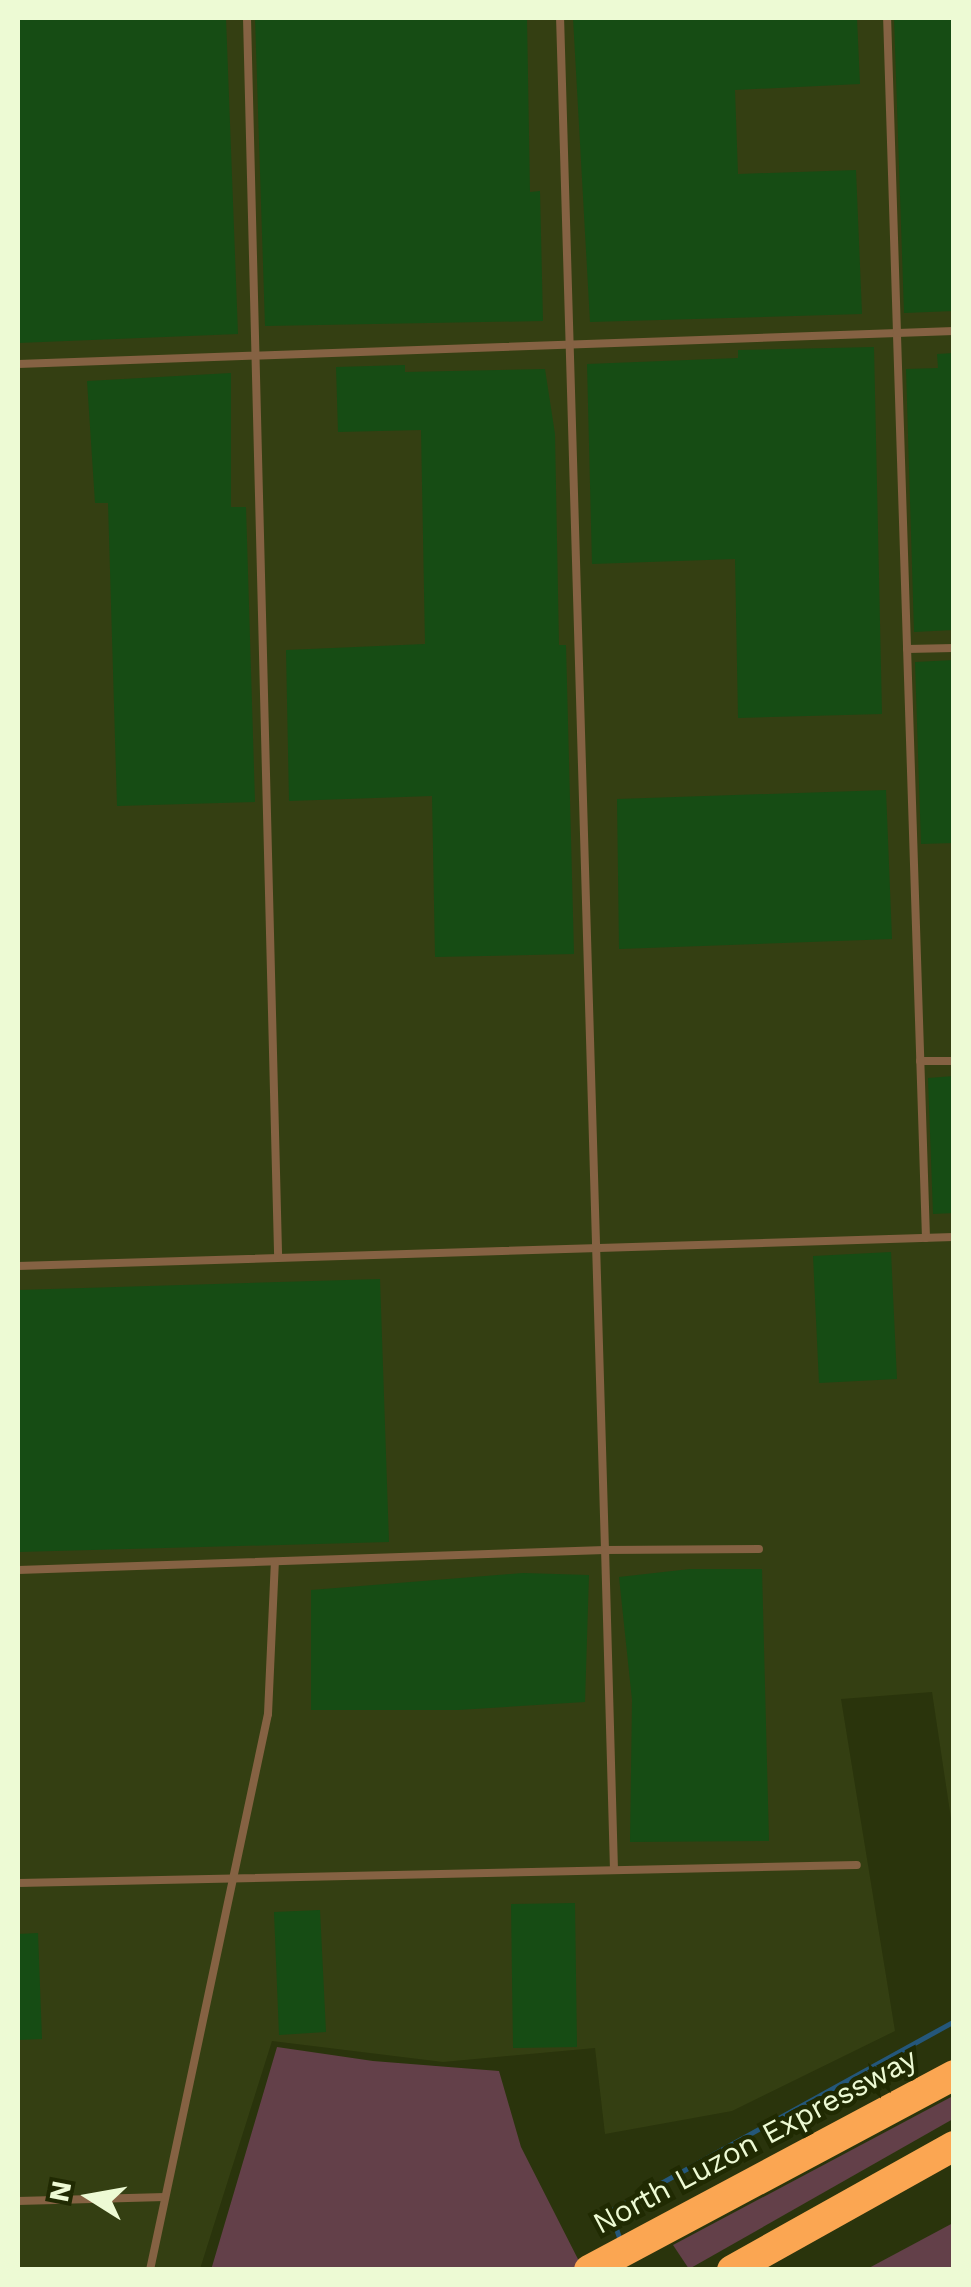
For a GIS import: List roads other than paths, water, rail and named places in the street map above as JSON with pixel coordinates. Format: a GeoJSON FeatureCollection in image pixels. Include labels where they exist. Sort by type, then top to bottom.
{"type":"FeatureCollection","features":[{"type":"Feature","properties":{"kind":"highway","name":"North Luzon Expressway"},"geometry":{"type":"LineString","coordinates":[[589,2270],[954,2075]]}},
{"type":"Feature","properties":{"kind":"highway"},"geometry":{"type":"LineString","coordinates":[[732,2270],[954,2146]]}},
{"type":"Feature","properties":{"kind":"lane"},"geometry":{"type":"LineString","coordinates":[[247,18],[278,1255]]}},
{"type":"Feature","properties":{"kind":"lane"},"geometry":{"type":"LineString","coordinates":[[560,18],[566,348],[614,1870]]}},
{"type":"Feature","properties":{"kind":"lane"},"geometry":{"type":"LineString","coordinates":[[887,18],[926,1238]]}},
{"type":"Feature","properties":{"kind":"lane"},"geometry":{"type":"LineString","coordinates":[[18,364],[566,348],[954,331]]}},
{"type":"Feature","properties":{"kind":"lane"},"geometry":{"type":"LineString","coordinates":[[907,649],[954,648]]}},
{"type":"Feature","properties":{"kind":"lane"},"geometry":{"type":"LineString","coordinates":[[920,1061],[954,1060]]}},
{"type":"Feature","properties":{"kind":"lane"},"geometry":{"type":"LineString","coordinates":[[18,1266],[954,1237]]}},
{"type":"Feature","properties":{"kind":"lane"},"geometry":{"type":"LineString","coordinates":[[18,1570],[759,1548]]}},
{"type":"Feature","properties":{"kind":"lane"},"geometry":{"type":"LineString","coordinates":[[150,2270],[268,1714],[275,1562]]}},
{"type":"Feature","properties":{"kind":"lane"},"geometry":{"type":"LineString","coordinates":[[18,1884],[858,1865]]}},
{"type":"Feature","properties":{"kind":"lane"},"geometry":{"type":"LineString","coordinates":[[18,2201],[165,2197]]}},
{"type":"Feature","properties":{"kind":"waterway"},"geometry":{"type":"LineString","coordinates":[[621,2243],[610,2211],[954,2021]]}}]}
